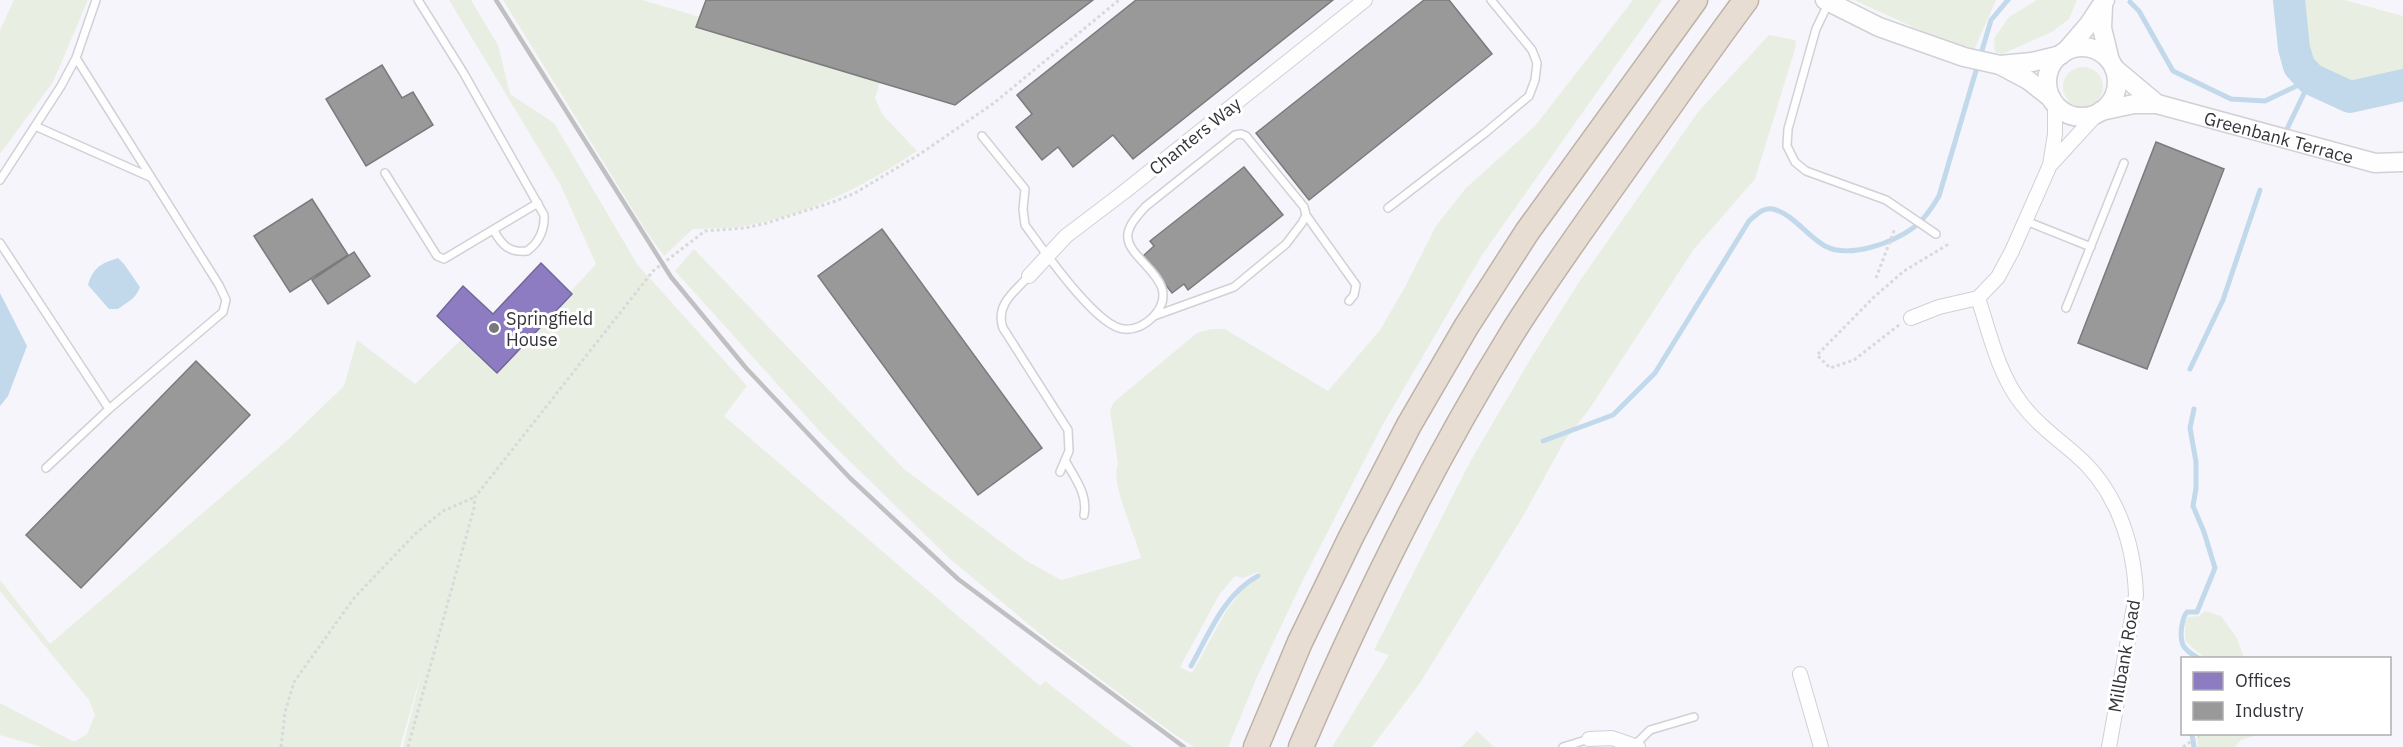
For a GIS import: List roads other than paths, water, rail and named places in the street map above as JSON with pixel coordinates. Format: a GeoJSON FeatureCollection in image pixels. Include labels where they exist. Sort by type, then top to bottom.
{"type":"FeatureCollection","features":[{"type":"Feature","properties":{"kind":"highway"},"geometry":{"type":"LineString","coordinates":[[1256,747],[1300,642],[1351,537],[1409,425],[1466,327],[1527,232],[1695,0]]}},
{"type":"Feature","properties":{"kind":"highway"},"geometry":{"type":"LineString","coordinates":[[1301,747],[1337,662],[1392,547],[1450,439],[1512,334],[1576,239],[1745,2]]}},
{"type":"Feature","properties":{"kind":"street","name":"Chanters Way"},"geometry":{"type":"LineString","coordinates":[[1029,276],[1066,236],[1365,0]]}},
{"type":"Feature","properties":{"kind":"street"},"geometry":{"type":"LineString","coordinates":[[1827,1],[1879,27],[1964,57],[1995,64],[2028,80],[2063,111],[2074,116],[2085,117],[2099,112]]}},
{"type":"Feature","properties":{"kind":"street"},"geometry":{"type":"LineString","coordinates":[[1911,318],[1939,307],[1978,298],[1998,277],[2050,165],[2055,134],[2053,101],[2048,87],[2048,75],[2052,63],[2104,3]]}},
{"type":"Feature","properties":{"kind":"street"},"geometry":{"type":"LineString","coordinates":[[2050,165],[2114,97],[2117,78],[2102,28],[2104,3]]}},
{"type":"Feature","properties":{"kind":"street"},"geometry":{"type":"LineString","coordinates":[[1995,64],[2032,62],[2084,47],[2094,49],[2112,64]]}},
{"type":"Feature","properties":{"kind":"street","name":"Greenbank Terrace"},"geometry":{"type":"LineString","coordinates":[[2112,64],[2157,104]]}},
{"type":"Feature","properties":{"kind":"street","name":"Greenbank Terrace"},"geometry":{"type":"LineString","coordinates":[[2099,112],[2134,104],[2157,104],[2375,164],[2403,162]]}},
{"type":"Feature","properties":{"kind":"street","name":"Millbank Road"},"geometry":{"type":"LineString","coordinates":[[1978,298],[2008,383],[2035,420],[2082,461],[2103,486],[2115,506],[2131,548],[2136,595],[2109,747]]}},
{"type":"Feature","properties":{"kind":"street"},"geometry":{"type":"LineString","coordinates":[[1800,674],[1821,747]]}},
{"type":"Feature","properties":{"kind":"street"},"geometry":{"type":"LineString","coordinates":[[1589,739],[1612,738],[1636,746]]}},
{"type":"Feature","properties":{"kind":"lane"},"geometry":{"type":"LineString","coordinates":[[0,180],[62,86],[76,58],[96,0]]}},
{"type":"Feature","properties":{"kind":"lane"},"geometry":{"type":"LineString","coordinates":[[418,0],[463,72],[544,215],[537,242],[527,251],[514,252],[507,249],[494,231]]}},
{"type":"Feature","properties":{"kind":"lane"},"geometry":{"type":"LineString","coordinates":[[1388,208],[1529,96],[1535,80],[1537,63],[1532,50],[1491,0]]}},
{"type":"Feature","properties":{"kind":"lane"},"geometry":{"type":"LineString","coordinates":[[1827,1],[1813,40],[1788,129],[1787,146],[1796,162],[1806,171],[1886,200],[1936,234]]}},
{"type":"Feature","properties":{"kind":"lane"},"geometry":{"type":"LineString","coordinates":[[46,468],[109,409],[223,312],[226,300],[219,285],[76,58]]}},
{"type":"Feature","properties":{"kind":"lane"},"geometry":{"type":"LineString","coordinates":[[35,126],[150,177]]}},
{"type":"Feature","properties":{"kind":"lane"},"geometry":{"type":"LineString","coordinates":[[982,136],[1025,189],[1023,209],[1025,225],[1094,311],[1110,326],[1134,329],[1145,324],[1154,316],[1160,305],[1159,281],[1131,247],[1128,239],[1129,229],[1145,207],[1235,135],[1241,134],[1251,141],[1298,197],[1306,215],[1356,285],[1354,295],[1349,301]]}},
{"type":"Feature","properties":{"kind":"lane"},"geometry":{"type":"LineString","coordinates":[[2066,308],[2124,163]]}},
{"type":"Feature","properties":{"kind":"lane"},"geometry":{"type":"LineString","coordinates":[[385,173],[437,256],[444,260],[538,203]]}},
{"type":"Feature","properties":{"kind":"lane"},"geometry":{"type":"LineString","coordinates":[[1154,316],[1234,287],[1286,244],[1306,215]]}},
{"type":"Feature","properties":{"kind":"lane"},"geometry":{"type":"LineString","coordinates":[[2026,220],[2091,248]]}},
{"type":"Feature","properties":{"kind":"lane"},"geometry":{"type":"LineString","coordinates":[[0,243],[109,409]]}},
{"type":"Feature","properties":{"kind":"lane"},"geometry":{"type":"LineString","coordinates":[[1029,276],[1006,300],[1001,308],[1000,319],[1003,328],[1068,430],[1070,441],[1066,462],[1060,472]]}},
{"type":"Feature","properties":{"kind":"lane"},"geometry":{"type":"LineString","coordinates":[[1066,462],[1083,492],[1086,503],[1084,516]]}},
{"type":"Feature","properties":{"kind":"lane"},"geometry":{"type":"LineString","coordinates":[[1636,746],[1650,730],[1694,717]]}},
{"type":"Feature","properties":{"kind":"lane"},"geometry":{"type":"LineString","coordinates":[[1563,747],[1589,739]]}},
{"type":"Feature","properties":{"kind":"water"},"geometry":{"type":"Polygon","coordinates":[[[118,258],[140,287],[128,302],[118,309],[109,309],[88,285],[92,274],[98,267],[118,258]]]}},
{"type":"Feature","properties":{"kind":"water"},"geometry":{"type":"Polygon","coordinates":[[[0,293],[27,346],[8,396],[0,406],[0,293]]]}},
{"type":"Feature","properties":{"kind":"waterway"},"geometry":{"type":"LineString","coordinates":[[1543,441],[1613,415],[1655,373],[1749,221],[1760,212],[1773,209],[1787,215],[1825,246],[1846,251],[1882,244],[1904,234],[1921,221],[1939,196],[1991,20],[2008,0]]}},
{"type":"Feature","properties":{"kind":"waterway"},"geometry":{"type":"LineString","coordinates":[[2289,0],[2294,48],[2299,66],[2311,79],[2350,97],[2403,85]]}},
{"type":"Feature","properties":{"kind":"waterway"},"geometry":{"type":"LineString","coordinates":[[2130,2],[2139,11],[2173,71],[2231,99],[2265,101],[2311,79]]}},
{"type":"Feature","properties":{"kind":"waterway"},"geometry":{"type":"LineString","coordinates":[[2286,131],[2311,79]]}},
{"type":"Feature","properties":{"kind":"waterway"},"geometry":{"type":"LineString","coordinates":[[2190,369],[2223,300],[2260,190]]}},
{"type":"Feature","properties":{"kind":"waterway"},"geometry":{"type":"LineString","coordinates":[[2194,409],[2190,428],[2196,462],[2193,506],[2215,568],[2197,612],[2187,612],[2182,623],[2183,645],[2187,651],[2196,657]]}},
{"type":"Feature","properties":{"kind":"waterway"},"geometry":{"type":"LineString","coordinates":[[1191,666],[1218,616],[1236,593],[1258,576]]}},
{"type":"Feature","properties":{"kind":"waterway"},"geometry":{"type":"LineString","coordinates":[[2192,735],[2194,747]]}},
{"type":"Feature","properties":{"kind":"railway"},"geometry":{"type":"LineString","coordinates":[[496,0],[671,277],[746,368],[850,478],[958,579],[1184,747]]}},
{"type":"Feature","properties":{"kind":"place","name":"Springfield House"},"geometry":{"type":"Point","coordinates":[494,328]}}]}
